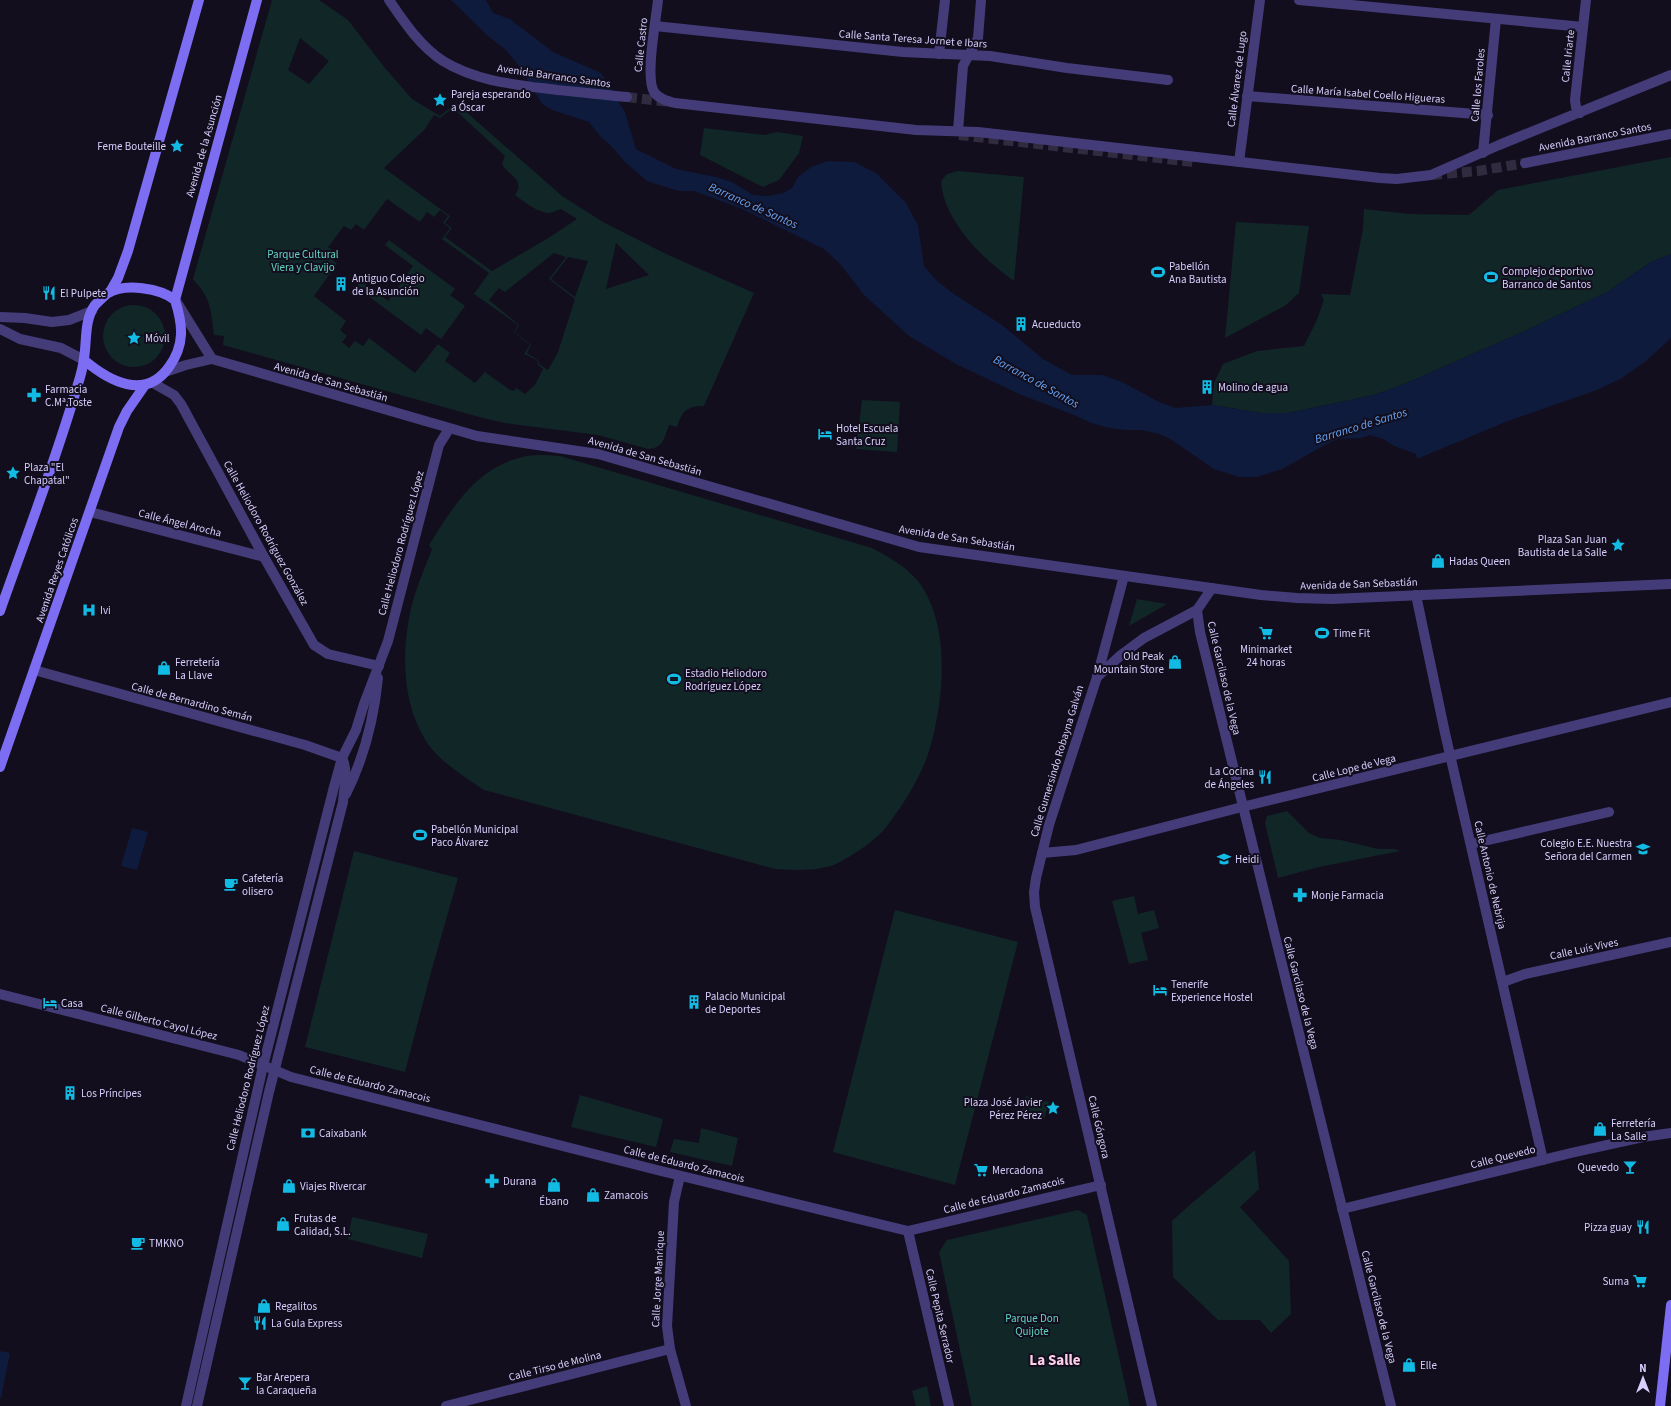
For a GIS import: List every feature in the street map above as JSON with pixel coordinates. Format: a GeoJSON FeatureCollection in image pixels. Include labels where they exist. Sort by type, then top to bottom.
{"type":"FeatureCollection","features":[{"type":"Feature","properties":{"kind":"main road"},"geometry":{"type":"LineString","coordinates":[[0,611],[70,412],[84,360],[88,323],[92,311],[100,300],[110,292],[118,278],[130,244],[199,0]]}},
{"type":"Feature","properties":{"kind":"main road","name":"Avenida de la Asunción"},"geometry":{"type":"LineString","coordinates":[[175,300],[258,0]]}},
{"type":"Feature","properties":{"kind":"main road"},"geometry":{"type":"LineString","coordinates":[[84,360],[102,374],[115,381],[149,384],[165,372],[176,357],[180,343],[180,320],[175,300],[164,292],[157,290],[134,288],[110,292]]}},
{"type":"Feature","properties":{"kind":"main road","name":"Avenida Reyes Católicos"},"geometry":{"type":"LineString","coordinates":[[0,767],[119,427],[127,411],[149,384]]}},
{"type":"Feature","properties":{"kind":"main road"},"geometry":{"type":"LineString","coordinates":[[1660,1406],[1671,1305]]}},
{"type":"Feature","properties":{"kind":"street","name":"Avenida Barranco Santos"},"geometry":{"type":"LineString","coordinates":[[389,0],[417,38],[443,60],[456,68],[481,77],[517,85],[627,97]]}},
{"type":"Feature","properties":{"kind":"street","name":"Calle Castro"},"geometry":{"type":"LineString","coordinates":[[658,0],[650,76],[654,91],[665,101],[916,130],[958,131]]}},
{"type":"Feature","properties":{"kind":"street"},"geometry":{"type":"LineString","coordinates":[[939,54],[945,0]]}},
{"type":"Feature","properties":{"kind":"street"},"geometry":{"type":"LineString","coordinates":[[981,0],[978,38],[970,56],[963,66],[958,131],[1239,162],[1397,179],[1431,175],[1671,75]]}},
{"type":"Feature","properties":{"kind":"street","name":"Calle Álvarez de Lugo"},"geometry":{"type":"LineString","coordinates":[[1239,162],[1260,0]]}},
{"type":"Feature","properties":{"kind":"street"},"geometry":{"type":"LineString","coordinates":[[1299,0],[1583,27]]}},
{"type":"Feature","properties":{"kind":"street","name":"Calle Iriarte"},"geometry":{"type":"LineString","coordinates":[[1580,113],[1576,107],[1575,100],[1586,0]]}},
{"type":"Feature","properties":{"kind":"street","name":"Calle los Faroles"},"geometry":{"type":"LineString","coordinates":[[1483,153],[1488,115],[1496,19]]}},
{"type":"Feature","properties":{"kind":"street","name":"Calle Santa Teresa Jornet e Ibars"},"geometry":{"type":"LineString","coordinates":[[655,26],[939,54],[990,56],[1067,68],[1168,80]]}},
{"type":"Feature","properties":{"kind":"street","name":"Calle María Isabel Coello Higueras"},"geometry":{"type":"LineString","coordinates":[[1247,96],[1488,115]]}},
{"type":"Feature","properties":{"kind":"street","name":"Avenida Barranco Santos"},"geometry":{"type":"LineString","coordinates":[[1525,164],[1671,134]]}},
{"type":"Feature","properties":{"kind":"street"},"geometry":{"type":"LineString","coordinates":[[175,300],[212,359]]}},
{"type":"Feature","properties":{"kind":"street"},"geometry":{"type":"LineString","coordinates":[[0,317],[25,318],[52,322],[69,320],[92,311]]}},
{"type":"Feature","properties":{"kind":"street"},"geometry":{"type":"LineString","coordinates":[[0,329],[20,339],[61,348],[84,360]]}},
{"type":"Feature","properties":{"kind":"street","name":"Avenida de San Sebastián"},"geometry":{"type":"LineString","coordinates":[[165,372],[212,359],[449,429],[487,438],[598,454],[919,546],[1124,576],[1278,597],[1314,599],[1671,584]]}},
{"type":"Feature","properties":{"kind":"street","name":"Calle Heliodoro Rodríguez González"},"geometry":{"type":"LineString","coordinates":[[149,384],[174,395],[181,404],[264,557],[314,645],[328,654],[379,666]]}},
{"type":"Feature","properties":{"kind":"street","name":"Calle Heliodoro Rodríguez López"},"geometry":{"type":"LineString","coordinates":[[186,1406],[263,1066],[342,758],[356,730],[364,704],[388,641],[439,445],[449,429]]}},
{"type":"Feature","properties":{"kind":"street","name":"Calle Ángel Arocha"},"geometry":{"type":"LineString","coordinates":[[90,512],[264,557]]}},
{"type":"Feature","properties":{"kind":"street","name":"Calle Gumersindo Robayna Galván"},"geometry":{"type":"LineString","coordinates":[[1042,853],[1060,786],[1097,676],[1124,576]]}},
{"type":"Feature","properties":{"kind":"street","name":"Calle Garcilaso de la Vega"},"geometry":{"type":"LineString","coordinates":[[1212,588],[1197,610],[1200,632],[1391,1406]]}},
{"type":"Feature","properties":{"kind":"street","name":"Calle Antonio de Nebrija"},"geometry":{"type":"LineString","coordinates":[[1416,595],[1450,756],[1543,1160]]}},
{"type":"Feature","properties":{"kind":"street","name":"Calle Gumersindo Robayna Galván"},"geometry":{"type":"LineString","coordinates":[[1097,676],[1121,655],[1144,638],[1197,610]]}},
{"type":"Feature","properties":{"kind":"street","name":"Calle Heliodoro Rodríguez López"},"geometry":{"type":"LineString","coordinates":[[342,802],[354,777],[370,728],[375,704],[379,666]]}},
{"type":"Feature","properties":{"kind":"street","name":"Calle de Bernardino Semán"},"geometry":{"type":"LineString","coordinates":[[34,670],[305,745],[342,758]]}},
{"type":"Feature","properties":{"kind":"street","name":"Calle Lope de Vega"},"geometry":{"type":"LineString","coordinates":[[1042,853],[1076,850],[1242,807],[1671,702]]}},
{"type":"Feature","properties":{"kind":"street","name":"Calle Heliodoro Rodríguez López"},"geometry":{"type":"LineString","coordinates":[[197,1406],[274,1070],[342,802],[346,775],[342,758]]}},
{"type":"Feature","properties":{"kind":"street"},"geometry":{"type":"LineString","coordinates":[[1471,844],[1609,812]]}},
{"type":"Feature","properties":{"kind":"street","name":"Calle Góngora"},"geometry":{"type":"LineString","coordinates":[[1042,853],[1034,892],[1035,907],[1152,1406]]}},
{"type":"Feature","properties":{"kind":"street","name":"Calle Luís Vives"},"geometry":{"type":"LineString","coordinates":[[1503,982],[1525,974],[1671,942]]}},
{"type":"Feature","properties":{"kind":"street","name":"Calle Gilberto Cayol López"},"geometry":{"type":"LineString","coordinates":[[0,994],[240,1055],[263,1066]]}},
{"type":"Feature","properties":{"kind":"street","name":"Calle de Eduardo Zamacois"},"geometry":{"type":"LineString","coordinates":[[263,1066],[307,1081],[680,1176],[908,1231],[1100,1185]]}},
{"type":"Feature","properties":{"kind":"street","name":"Calle Quevedo"},"geometry":{"type":"LineString","coordinates":[[1342,1209],[1543,1160],[1643,1137],[1671,1133]]}},
{"type":"Feature","properties":{"kind":"street","name":"Calle Jorge Manrique"},"geometry":{"type":"LineString","coordinates":[[680,1176],[674,1202],[666,1326],[670,1349],[686,1406]]}},
{"type":"Feature","properties":{"kind":"street","name":"Calle Pepita Serrador"},"geometry":{"type":"LineString","coordinates":[[908,1231],[949,1406]]}},
{"type":"Feature","properties":{"kind":"street","name":"Calle Tirso de Molina"},"geometry":{"type":"LineString","coordinates":[[446,1406],[670,1349]]}},
{"type":"Feature","properties":{"kind":"green space"},"geometry":{"type":"Polygon","coordinates":[[[272,0],[319,0],[348,20],[385,68],[412,99],[440,116],[456,103],[562,196],[603,222],[666,254],[754,293],[704,406],[693,407],[686,410],[683,413],[677,427],[669,425],[663,442],[657,447],[648,449],[598,435],[505,423],[479,417],[223,345],[224,336],[214,335],[212,318],[207,299],[193,279],[272,0]],[[300,38],[288,70],[309,84],[329,61],[300,38]],[[453,108],[440,118],[434,115],[425,129],[384,168],[450,216],[445,223],[452,228],[445,237],[492,271],[550,237],[577,219],[561,209],[550,213],[540,211],[515,195],[518,190],[517,181],[502,164],[505,156],[453,108]],[[387,199],[364,230],[356,224],[351,230],[344,226],[328,247],[335,252],[331,258],[337,264],[314,296],[346,321],[340,330],[347,336],[342,342],[349,348],[355,341],[363,346],[369,338],[415,373],[438,344],[450,353],[445,361],[475,383],[485,372],[510,390],[514,391],[516,388],[525,394],[535,385],[543,369],[538,365],[537,360],[524,354],[530,345],[514,332],[518,325],[474,294],[489,273],[442,239],[450,228],[443,223],[448,216],[440,210],[434,217],[427,212],[420,222],[387,199]],[[616,243],[606,289],[649,275],[616,243]],[[554,253],[505,292],[499,288],[489,300],[519,325],[515,332],[531,345],[527,353],[538,360],[539,364],[548,370],[558,352],[575,299],[549,279],[566,257],[554,253]],[[568,257],[551,279],[575,297],[588,261],[568,257]]]}},
{"type":"Feature","properties":{"kind":"green space"},"geometry":{"type":"Polygon","coordinates":[[[704,128],[765,135],[777,132],[803,136],[799,153],[779,180],[763,187],[700,155],[704,128]]]}},
{"type":"Feature","properties":{"kind":"green space","name":"Complejo deportivo Barranco de Santos"},"geometry":{"type":"Polygon","coordinates":[[[1671,157],[1671,254],[1651,262],[1607,292],[1525,331],[1402,385],[1374,395],[1288,413],[1261,413],[1212,405],[1214,383],[1223,364],[1257,351],[1304,346],[1316,322],[1324,300],[1321,294],[1350,295],[1363,229],[1364,209],[1410,214],[1469,215],[1498,190],[1671,157]]]}},
{"type":"Feature","properties":{"kind":"green space"},"geometry":{"type":"Polygon","coordinates":[[[958,171],[1024,177],[1014,281],[978,251],[957,225],[949,211],[943,196],[941,181],[947,174],[958,171]]]}},
{"type":"Feature","properties":{"kind":"green space"},"geometry":{"type":"Polygon","coordinates":[[[1236,222],[1309,226],[1299,293],[1286,305],[1225,338],[1236,222]]]}},
{"type":"Feature","properties":{"kind":"green space","name":"Parque Cultural Viera y Clavijo"},"geometry":{"type":"Polygon","coordinates":[[[389,240],[455,289],[450,295],[465,306],[441,339],[426,328],[421,335],[356,287],[361,281],[388,301],[413,266],[385,245],[389,240]]]}},
{"type":"Feature","properties":{"kind":"green space"},"geometry":{"type":"Polygon","coordinates":[[[128,305],[140,305],[156,314],[163,324],[165,336],[163,348],[156,358],[140,367],[128,367],[117,362],[108,353],[103,342],[103,330],[108,319],[117,310],[128,305]]]}},
{"type":"Feature","properties":{"kind":"green space"},"geometry":{"type":"Polygon","coordinates":[[[862,400],[900,402],[897,452],[856,449],[862,400]]]}},
{"type":"Feature","properties":{"kind":"green space","name":"Estadio Heliodoro Rodríguez López"},"geometry":{"type":"Polygon","coordinates":[[[526,456],[560,456],[872,548],[891,558],[918,581],[929,599],[936,620],[940,642],[942,666],[941,689],[934,734],[918,778],[900,808],[886,828],[867,845],[831,866],[806,870],[775,869],[484,790],[452,768],[431,749],[417,725],[411,708],[405,671],[405,652],[410,615],[416,591],[432,549],[429,545],[447,517],[467,491],[479,479],[507,462],[526,456]]]}},
{"type":"Feature","properties":{"kind":"green space"},"geometry":{"type":"Polygon","coordinates":[[[1137,599],[1167,604],[1129,626],[1137,599]]]}},
{"type":"Feature","properties":{"kind":"green space"},"geometry":{"type":"Polygon","coordinates":[[[1287,811],[1309,833],[1320,838],[1341,840],[1378,849],[1395,849],[1400,851],[1319,867],[1278,878],[1265,823],[1267,816],[1287,811]]]}},
{"type":"Feature","properties":{"kind":"green space"},"geometry":{"type":"Polygon","coordinates":[[[354,851],[458,878],[431,972],[405,1072],[305,1047],[354,851]]]}},
{"type":"Feature","properties":{"kind":"green space"},"geometry":{"type":"Polygon","coordinates":[[[1134,896],[1138,914],[1154,910],[1159,928],[1141,933],[1148,960],[1129,964],[1112,901],[1134,896]]]}},
{"type":"Feature","properties":{"kind":"green space"},"geometry":{"type":"Polygon","coordinates":[[[895,910],[1018,942],[955,1185],[833,1152],[895,910]]]}},
{"type":"Feature","properties":{"kind":"green space"},"geometry":{"type":"Polygon","coordinates":[[[580,1095],[663,1119],[656,1147],[571,1127],[580,1095]]]}},
{"type":"Feature","properties":{"kind":"green space"},"geometry":{"type":"Polygon","coordinates":[[[1026,1096],[1049,1102],[1044,1119],[1021,1113],[1026,1096]]]}},
{"type":"Feature","properties":{"kind":"green space"},"geometry":{"type":"Polygon","coordinates":[[[701,1128],[738,1138],[732,1166],[670,1152],[674,1139],[699,1143],[701,1128]]]}},
{"type":"Feature","properties":{"kind":"green space"},"geometry":{"type":"Polygon","coordinates":[[[1255,1150],[1259,1189],[1240,1207],[1289,1261],[1291,1314],[1271,1333],[1260,1320],[1218,1320],[1173,1277],[1172,1221],[1255,1150]]]}},
{"type":"Feature","properties":{"kind":"green space","name":"Parque Don Quijote"},"geometry":{"type":"Polygon","coordinates":[[[1078,1210],[1087,1215],[1130,1406],[972,1406],[939,1252],[947,1240],[1078,1210]]]}},
{"type":"Feature","properties":{"kind":"green space"},"geometry":{"type":"Polygon","coordinates":[[[352,1217],[428,1234],[422,1258],[348,1239],[352,1217]]]}},
{"type":"Feature","properties":{"kind":"green space"},"geometry":{"type":"Polygon","coordinates":[[[927,1386],[931,1406],[916,1406],[912,1391],[927,1386]]]}},
{"type":"Feature","properties":{"kind":"water","name":"Barranco de Santos"},"geometry":{"type":"Polygon","coordinates":[[[451,0],[486,0],[493,13],[510,19],[553,52],[601,73],[625,112],[636,149],[676,169],[716,177],[732,182],[753,195],[768,196],[783,193],[792,188],[798,177],[811,167],[827,161],[854,162],[876,173],[906,203],[918,225],[924,266],[936,280],[954,294],[1002,325],[1043,359],[1072,375],[1102,375],[1122,382],[1159,402],[1175,408],[1212,405],[1261,413],[1288,413],[1374,395],[1402,385],[1525,331],[1607,292],[1651,262],[1671,254],[1671,338],[1646,361],[1622,378],[1597,390],[1508,421],[1417,459],[1416,454],[1394,446],[1383,439],[1370,435],[1361,438],[1338,439],[1282,469],[1257,477],[1239,477],[1214,469],[1170,439],[1159,434],[1142,430],[1109,428],[1091,423],[1019,394],[956,364],[909,336],[864,295],[841,265],[824,249],[740,208],[694,191],[678,191],[647,181],[625,162],[589,122],[552,110],[542,104],[519,66],[506,50],[489,37],[451,0]]]}},
{"type":"Feature","properties":{"kind":"water"},"geometry":{"type":"Polygon","coordinates":[[[132,828],[148,832],[137,870],[121,866],[132,828]]]}},
{"type":"Feature","properties":{"kind":"water"},"geometry":{"type":"Polygon","coordinates":[[[0,1351],[10,1353],[1,1398],[0,1398],[0,1351]]]}},
{"type":"Feature","properties":{"kind":"tunnel"},"geometry":{"type":"LineString","coordinates":[[627,97],[669,102]]}},
{"type":"Feature","properties":{"kind":"tunnel"},"geometry":{"type":"LineString","coordinates":[[959,135],[1193,162]]}},
{"type":"Feature","properties":{"kind":"tunnel"},"geometry":{"type":"LineString","coordinates":[[1432,175],[1478,171],[1525,163]]}},
{"type":"Feature","properties":{"kind":"place","name":"Pareja esperando a Óscar"},"geometry":{"type":"Point","coordinates":[440,100]}},
{"type":"Feature","properties":{"kind":"place","name":"Feme Bouteille"},"geometry":{"type":"Point","coordinates":[177,146]}},
{"type":"Feature","properties":{"kind":"place","name":"Pabellón Ana Bautista"},"geometry":{"type":"Point","coordinates":[1158,272]}},
{"type":"Feature","properties":{"kind":"place","name":"Complejo deportivo Barranco de Santos"},"geometry":{"type":"Point","coordinates":[1491,277]}},
{"type":"Feature","properties":{"kind":"place","name":"Antiguo Colegio de la Asunción"},"geometry":{"type":"Point","coordinates":[341,284]}},
{"type":"Feature","properties":{"kind":"place","name":"El Pulpete"},"geometry":{"type":"Point","coordinates":[49,293]}},
{"type":"Feature","properties":{"kind":"place","name":"Acueducto"},"geometry":{"type":"Point","coordinates":[1021,324]}},
{"type":"Feature","properties":{"kind":"place","name":"Móvil"},"geometry":{"type":"Point","coordinates":[134,338]}},
{"type":"Feature","properties":{"kind":"place","name":"Molino de agua"},"geometry":{"type":"Point","coordinates":[1207,387]}},
{"type":"Feature","properties":{"kind":"place","name":"Farmacia C.Mª.Toste"},"geometry":{"type":"Point","coordinates":[34,395]}},
{"type":"Feature","properties":{"kind":"place","name":"Hotel Escuela Santa Cruz"},"geometry":{"type":"Point","coordinates":[825,434]}},
{"type":"Feature","properties":{"kind":"place","name":"Plaza \"El Chapatal\""},"geometry":{"type":"Point","coordinates":[13,473]}},
{"type":"Feature","properties":{"kind":"place","name":"Plaza San Juan Bautista de La Salle"},"geometry":{"type":"Point","coordinates":[1618,545]}},
{"type":"Feature","properties":{"kind":"place","name":"Hadas Queen"},"geometry":{"type":"Point","coordinates":[1438,561]}},
{"type":"Feature","properties":{"kind":"place","name":"Ivi"},"geometry":{"type":"Point","coordinates":[89,610]}},
{"type":"Feature","properties":{"kind":"place","name":"Minimarket 24 horas"},"geometry":{"type":"Point","coordinates":[1266,633]}},
{"type":"Feature","properties":{"kind":"place","name":"Time Fit"},"geometry":{"type":"Point","coordinates":[1322,633]}},
{"type":"Feature","properties":{"kind":"place","name":"Old Peak Mountain Store"},"geometry":{"type":"Point","coordinates":[1175,662]}},
{"type":"Feature","properties":{"kind":"place","name":"Ferretería La Llave"},"geometry":{"type":"Point","coordinates":[164,668]}},
{"type":"Feature","properties":{"kind":"place","name":"Estadio Heliodoro Rodríguez López"},"geometry":{"type":"Point","coordinates":[674,679]}},
{"type":"Feature","properties":{"kind":"place","name":"La Cocina de Ángeles"},"geometry":{"type":"Point","coordinates":[1265,777]}},
{"type":"Feature","properties":{"kind":"place","name":"Pabellón Municipal Paco Álvarez"},"geometry":{"type":"Point","coordinates":[420,835]}},
{"type":"Feature","properties":{"kind":"place","name":"Colegio E.E. Nuestra Señora del Carmen"},"geometry":{"type":"Point","coordinates":[1643,849]}},
{"type":"Feature","properties":{"kind":"place","name":"Heidi"},"geometry":{"type":"Point","coordinates":[1224,859]}},
{"type":"Feature","properties":{"kind":"place","name":"Cafetería olisero"},"geometry":{"type":"Point","coordinates":[231,884]}},
{"type":"Feature","properties":{"kind":"place","name":"Monje Farmacia"},"geometry":{"type":"Point","coordinates":[1300,895]}},
{"type":"Feature","properties":{"kind":"place","name":"Tenerife Experience Hostel"},"geometry":{"type":"Point","coordinates":[1160,990]}},
{"type":"Feature","properties":{"kind":"place","name":"Palacio Municipal de Deportes"},"geometry":{"type":"Point","coordinates":[694,1002]}},
{"type":"Feature","properties":{"kind":"place","name":"Casa"},"geometry":{"type":"Point","coordinates":[50,1003]}},
{"type":"Feature","properties":{"kind":"place","name":"Los Príncipes"},"geometry":{"type":"Point","coordinates":[70,1093]}},
{"type":"Feature","properties":{"kind":"place","name":"Plaza José Javier Pérez Pérez"},"geometry":{"type":"Point","coordinates":[1053,1108]}},
{"type":"Feature","properties":{"kind":"place","name":"Ferretería La Salle"},"geometry":{"type":"Point","coordinates":[1600,1129]}},
{"type":"Feature","properties":{"kind":"place","name":"Caixabank"},"geometry":{"type":"Point","coordinates":[308,1133]}},
{"type":"Feature","properties":{"kind":"place","name":"Quevedo"},"geometry":{"type":"Point","coordinates":[1630,1167]}},
{"type":"Feature","properties":{"kind":"place","name":"Mercadona"},"geometry":{"type":"Point","coordinates":[981,1170]}},
{"type":"Feature","properties":{"kind":"place","name":"Durana"},"geometry":{"type":"Point","coordinates":[492,1181]}},
{"type":"Feature","properties":{"kind":"place","name":"Ébano"},"geometry":{"type":"Point","coordinates":[554,1185]}},
{"type":"Feature","properties":{"kind":"place","name":"Viajes Rivercar"},"geometry":{"type":"Point","coordinates":[289,1186]}},
{"type":"Feature","properties":{"kind":"place","name":"Zamacois"},"geometry":{"type":"Point","coordinates":[593,1195]}},
{"type":"Feature","properties":{"kind":"place","name":"Frutas de Calidad, S.L."},"geometry":{"type":"Point","coordinates":[283,1224]}},
{"type":"Feature","properties":{"kind":"place","name":"Pizza guay"},"geometry":{"type":"Point","coordinates":[1643,1227]}},
{"type":"Feature","properties":{"kind":"place","name":"TMKNO"},"geometry":{"type":"Point","coordinates":[138,1243]}},
{"type":"Feature","properties":{"kind":"place","name":"Suma"},"geometry":{"type":"Point","coordinates":[1640,1281]}},
{"type":"Feature","properties":{"kind":"place","name":"Regalitos"},"geometry":{"type":"Point","coordinates":[264,1306]}},
{"type":"Feature","properties":{"kind":"place","name":"La Gula Express"},"geometry":{"type":"Point","coordinates":[260,1323]}},
{"type":"Feature","properties":{"kind":"place","name":"Elle"},"geometry":{"type":"Point","coordinates":[1409,1365]}},
{"type":"Feature","properties":{"kind":"place","name":"Bar Arepera la Caraqueña"},"geometry":{"type":"Point","coordinates":[245,1383]}},
{"type":"Feature","properties":{"kind":"district","name":"La Salle"},"geometry":{"type":"Point","coordinates":[1055,1360]}}]}
